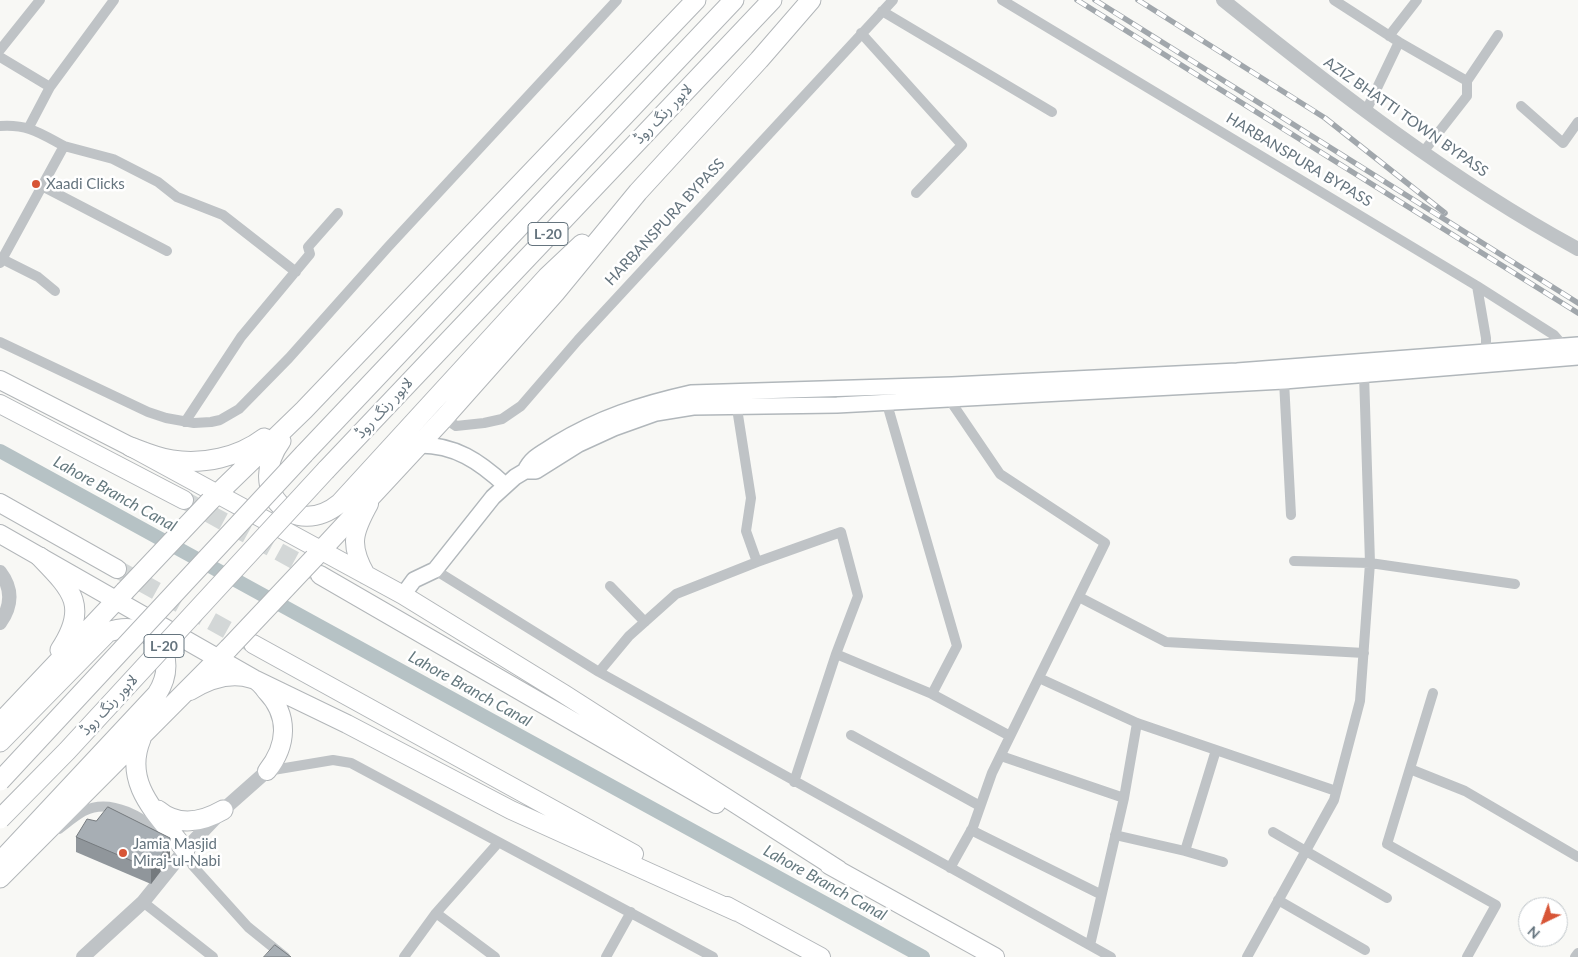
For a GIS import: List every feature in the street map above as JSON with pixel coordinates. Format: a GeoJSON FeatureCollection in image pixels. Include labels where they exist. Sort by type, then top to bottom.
{"type":"FeatureCollection","features":[{"type":"Feature","properties":{"kind":"highway"},"geometry":{"type":"LineString","coordinates":[[0,723],[48,670],[214,498],[304,410],[696,0]]}},
{"type":"Feature","properties":{"kind":"highway","name":"لاہور رنگ روڈ"},"geometry":{"type":"LineString","coordinates":[[0,781],[304,454],[734,0]]}},
{"type":"Feature","properties":{"kind":"highway","name":"لاہور رنگ روڈ"},"geometry":{"type":"LineString","coordinates":[[0,819],[67,751],[326,470],[772,0]]}},
{"type":"Feature","properties":{"kind":"highway"},"geometry":{"type":"LineString","coordinates":[[0,878],[318,561],[375,493],[420,445],[554,293],[638,192],[811,0]]}},
{"type":"Feature","properties":{"kind":"highway"},"geometry":{"type":"LineString","coordinates":[[304,410],[270,458],[267,471],[268,485],[274,498],[283,508],[300,515],[319,516],[330,511],[340,503],[547,277],[638,192]]}},
{"type":"Feature","properties":{"kind":"highway"},"geometry":{"type":"LineString","coordinates":[[0,380],[131,447],[677,783],[995,957]]}},
{"type":"Feature","properties":{"kind":"highway"},"geometry":{"type":"LineString","coordinates":[[0,404],[184,500]]}},
{"type":"Feature","properties":{"kind":"highway"},"geometry":{"type":"LineString","coordinates":[[131,447],[171,460],[213,459],[253,447],[304,410]]}},
{"type":"Feature","properties":{"kind":"highway"},"geometry":{"type":"LineString","coordinates":[[366,575],[354,551],[354,538],[358,524],[375,493]]}},
{"type":"Feature","properties":{"kind":"highway"},"geometry":{"type":"LineString","coordinates":[[0,503],[117,569]]}},
{"type":"Feature","properties":{"kind":"highway"},"geometry":{"type":"LineString","coordinates":[[0,534],[120,596],[224,654],[254,679],[278,707],[283,724],[283,741],[278,758],[267,771]]}},
{"type":"Feature","properties":{"kind":"highway"},"geometry":{"type":"LineString","coordinates":[[40,556],[64,581],[74,599],[76,614],[65,643],[48,670]]}},
{"type":"Feature","properties":{"kind":"highway"},"geometry":{"type":"LineString","coordinates":[[318,561],[366,575],[403,595],[564,694],[839,870]]}},
{"type":"Feature","properties":{"kind":"highway"},"geometry":{"type":"LineString","coordinates":[[0,742],[108,632],[120,628],[132,628],[145,632],[155,639],[162,649],[166,660],[167,672],[164,684],[157,694],[0,862]]}},
{"type":"Feature","properties":{"kind":"highway"},"geometry":{"type":"LineString","coordinates":[[253,644],[473,763],[737,912],[821,957]]}},
{"type":"Feature","properties":{"kind":"highway"},"geometry":{"type":"LineString","coordinates":[[182,696],[200,684],[217,678],[254,679],[347,724],[511,810],[737,912]]}},
{"type":"Feature","properties":{"kind":"highway"},"geometry":{"type":"LineString","coordinates":[[142,736],[136,752],[134,770],[138,786],[185,850]]}},
{"type":"Feature","properties":{"kind":"highway"},"geometry":{"type":"LineString","coordinates":[[148,801],[162,813],[176,820],[201,820],[222,810]]}},
{"type":"Feature","properties":{"kind":"main road"},"geometry":{"type":"LineString","coordinates":[[403,595],[414,580],[435,570],[505,485],[525,472],[536,471],[579,444],[614,428],[656,413],[693,407],[736,408],[887,402],[1284,381],[1572,351]]}},
{"type":"Feature","properties":{"kind":"main road"},"geometry":{"type":"LineString","coordinates":[[525,472],[530,460],[576,432],[609,416],[652,402],[690,393],[935,385],[1487,359]]}},
{"type":"Feature","properties":{"kind":"main road"},"geometry":{"type":"LineString","coordinates":[[420,445],[446,447],[492,473],[505,485]]}},
{"type":"Feature","properties":{"kind":"street"},"geometry":{"type":"LineString","coordinates":[[0,50],[40,0]]}},
{"type":"Feature","properties":{"kind":"street"},"geometry":{"type":"LineString","coordinates":[[29,127],[50,87],[114,0]]}},
{"type":"Feature","properties":{"kind":"street"},"geometry":{"type":"LineString","coordinates":[[0,342],[148,412],[186,422],[220,420],[238,409],[289,358],[388,247],[617,0]]}},
{"type":"Feature","properties":{"kind":"street","name":"HARBANSPURA BYPASS"},"geometry":{"type":"LineString","coordinates":[[444,418],[456,426],[476,424],[502,419],[521,406],[578,340],[893,0]]}},
{"type":"Feature","properties":{"kind":"street","name":"HARBANSPURA BYPASS"},"geometry":{"type":"LineString","coordinates":[[1002,0],[1477,286],[1554,335],[1572,351]]}},
{"type":"Feature","properties":{"kind":"street","name":"AZIZ BHATTI TOWN BYPASS"},"geometry":{"type":"LineString","coordinates":[[1223,0],[1309,70],[1366,111],[1521,218],[1578,249]]}},
{"type":"Feature","properties":{"kind":"street"},"geometry":{"type":"LineString","coordinates":[[1334,0],[1399,42],[1467,81]]}},
{"type":"Feature","properties":{"kind":"street"},"geometry":{"type":"LineString","coordinates":[[1390,36],[1417,0]]}},
{"type":"Feature","properties":{"kind":"street"},"geometry":{"type":"LineString","coordinates":[[882,11],[1052,112]]}},
{"type":"Feature","properties":{"kind":"street"},"geometry":{"type":"LineString","coordinates":[[861,33],[962,145],[916,193]]}},
{"type":"Feature","properties":{"kind":"street"},"geometry":{"type":"LineString","coordinates":[[1424,151],[1467,96],[1467,81],[1498,35]]}},
{"type":"Feature","properties":{"kind":"street"},"geometry":{"type":"LineString","coordinates":[[1366,111],[1399,42]]}},
{"type":"Feature","properties":{"kind":"street"},"geometry":{"type":"LineString","coordinates":[[0,58],[50,87]]}},
{"type":"Feature","properties":{"kind":"street"},"geometry":{"type":"LineString","coordinates":[[1520,106],[1563,143],[1578,122]]}},
{"type":"Feature","properties":{"kind":"street"},"geometry":{"type":"LineString","coordinates":[[0,126],[18,124],[29,127],[64,146],[113,159],[158,182],[177,197],[223,215],[296,272]]}},
{"type":"Feature","properties":{"kind":"street"},"geometry":{"type":"LineString","coordinates":[[55,291],[38,277],[1,261],[64,146]]}},
{"type":"Feature","properties":{"kind":"street"},"geometry":{"type":"LineString","coordinates":[[42,186],[167,251]]}},
{"type":"Feature","properties":{"kind":"street"},"geometry":{"type":"LineString","coordinates":[[186,422],[241,337],[296,272],[310,254],[308,247],[338,213]]}},
{"type":"Feature","properties":{"kind":"street"},"geometry":{"type":"LineString","coordinates":[[1477,286],[1487,359]]}},
{"type":"Feature","properties":{"kind":"street"},"geometry":{"type":"LineString","coordinates":[[1247,957],[1334,800],[1360,701],[1370,564],[1364,374]]}},
{"type":"Feature","properties":{"kind":"street"},"geometry":{"type":"LineString","coordinates":[[1284,381],[1290,515]]}},
{"type":"Feature","properties":{"kind":"street"},"geometry":{"type":"LineString","coordinates":[[935,385],[948,398],[1000,474],[1105,543],[1000,756],[971,830],[950,868]]}},
{"type":"Feature","properties":{"kind":"street"},"geometry":{"type":"LineString","coordinates":[[880,387],[887,402],[957,646],[932,694]]}},
{"type":"Feature","properties":{"kind":"street"},"geometry":{"type":"LineString","coordinates":[[733,391],[751,498],[746,531],[757,562]]}},
{"type":"Feature","properties":{"kind":"street"},"geometry":{"type":"LineString","coordinates":[[599,672],[629,636],[676,594],[841,532],[858,596],[836,654],[794,782]]}},
{"type":"Feature","properties":{"kind":"street"},"geometry":{"type":"LineString","coordinates":[[1294,561],[1370,564],[1515,584]]}},
{"type":"Feature","properties":{"kind":"street"},"geometry":{"type":"LineString","coordinates":[[435,570],[599,672],[1111,957]]}},
{"type":"Feature","properties":{"kind":"street"},"geometry":{"type":"LineString","coordinates":[[0,572],[10,591],[10,604],[0,623]]}},
{"type":"Feature","properties":{"kind":"street"},"geometry":{"type":"LineString","coordinates":[[610,586],[645,622]]}},
{"type":"Feature","properties":{"kind":"street"},"geometry":{"type":"LineString","coordinates":[[1079,597],[1166,642],[1364,653]]}},
{"type":"Feature","properties":{"kind":"street"},"geometry":{"type":"LineString","coordinates":[[836,654],[932,694],[1010,736]]}},
{"type":"Feature","properties":{"kind":"street"},"geometry":{"type":"LineString","coordinates":[[1039,678],[1137,723],[1336,791]]}},
{"type":"Feature","properties":{"kind":"street"},"geometry":{"type":"LineString","coordinates":[[1433,693],[1387,844],[1496,905],[1467,957]]}},
{"type":"Feature","properties":{"kind":"street"},"geometry":{"type":"LineString","coordinates":[[1090,945],[1100,894],[1124,798],[1137,723]]}},
{"type":"Feature","properties":{"kind":"street"},"geometry":{"type":"LineString","coordinates":[[851,735],[980,806]]}},
{"type":"Feature","properties":{"kind":"street"},"geometry":{"type":"LineString","coordinates":[[1185,851],[1216,750]]}},
{"type":"Feature","properties":{"kind":"street"},"geometry":{"type":"LineString","coordinates":[[1000,756],[1124,798]]}},
{"type":"Feature","properties":{"kind":"street"},"geometry":{"type":"LineString","coordinates":[[83,957],[143,902],[185,850],[222,810],[267,771],[333,760],[351,764],[631,912],[698,954],[713,957]]}},
{"type":"Feature","properties":{"kind":"street"},"geometry":{"type":"LineString","coordinates":[[1410,769],[1466,791],[1578,857]]}},
{"type":"Feature","properties":{"kind":"street"},"geometry":{"type":"LineString","coordinates":[[33,846],[86,810],[102,806],[117,807],[154,827],[185,850],[194,866],[248,927],[285,957]]}},
{"type":"Feature","properties":{"kind":"street"},"geometry":{"type":"LineString","coordinates":[[971,830],[1100,894]]}},
{"type":"Feature","properties":{"kind":"street"},"geometry":{"type":"LineString","coordinates":[[1273,832],[1387,898]]}},
{"type":"Feature","properties":{"kind":"street"},"geometry":{"type":"LineString","coordinates":[[1115,835],[1223,862]]}},
{"type":"Feature","properties":{"kind":"street"},"geometry":{"type":"LineString","coordinates":[[404,957],[436,912],[498,843]]}},
{"type":"Feature","properties":{"kind":"street"},"geometry":{"type":"LineString","coordinates":[[1278,900],[1365,950]]}},
{"type":"Feature","properties":{"kind":"street"},"geometry":{"type":"LineString","coordinates":[[143,902],[213,957]]}},
{"type":"Feature","properties":{"kind":"street"},"geometry":{"type":"LineString","coordinates":[[436,912],[495,957]]}},
{"type":"Feature","properties":{"kind":"street"},"geometry":{"type":"LineString","coordinates":[[606,957],[631,912]]}},
{"type":"Feature","properties":{"kind":"street"},"geometry":{"type":"LineString","coordinates":[[268,957],[275,949]]}},
{"type":"Feature","properties":{"kind":"street"},"geometry":{"type":"LineString","coordinates":[[1575,957],[1578,953]]}},
{"type":"Feature","properties":{"kind":"building"},"geometry":{"type":"Polygon","coordinates":[[[108,807],[170,838],[170,843],[151,869],[76,837],[87,819],[96,821],[108,807]]]}},
{"type":"Feature","properties":{"kind":"building"},"geometry":{"type":"Polygon","coordinates":[[[275,945],[291,957],[264,957],[275,945]]]}},
{"type":"Feature","properties":{"kind":"waterway","name":"Lahore Branch Canal"},"geometry":{"type":"LineString","coordinates":[[0,451],[923,957]]}},
{"type":"Feature","properties":{"kind":"tunnel"},"geometry":{"type":"LineString","coordinates":[[184,500],[318,573]]}},
{"type":"Feature","properties":{"kind":"tunnel"},"geometry":{"type":"LineString","coordinates":[[117,569],[251,643]]}},
{"type":"Feature","properties":{"kind":"railway"},"geometry":{"type":"LineString","coordinates":[[1077,0],[1578,313]]}},
{"type":"Feature","properties":{"kind":"railway"},"geometry":{"type":"LineString","coordinates":[[1095,0],[1578,303]]}},
{"type":"Feature","properties":{"kind":"railway"},"geometry":{"type":"LineString","coordinates":[[1138,0],[1325,118],[1445,213]]}},
{"type":"Feature","properties":{"kind":"place","name":"Xaadi Clicks"},"geometry":{"type":"Point","coordinates":[36,184]}},
{"type":"Feature","properties":{"kind":"place","name":"Jamia Masjid Miraj-ul-Nabi"},"geometry":{"type":"Point","coordinates":[123,853]}}]}
